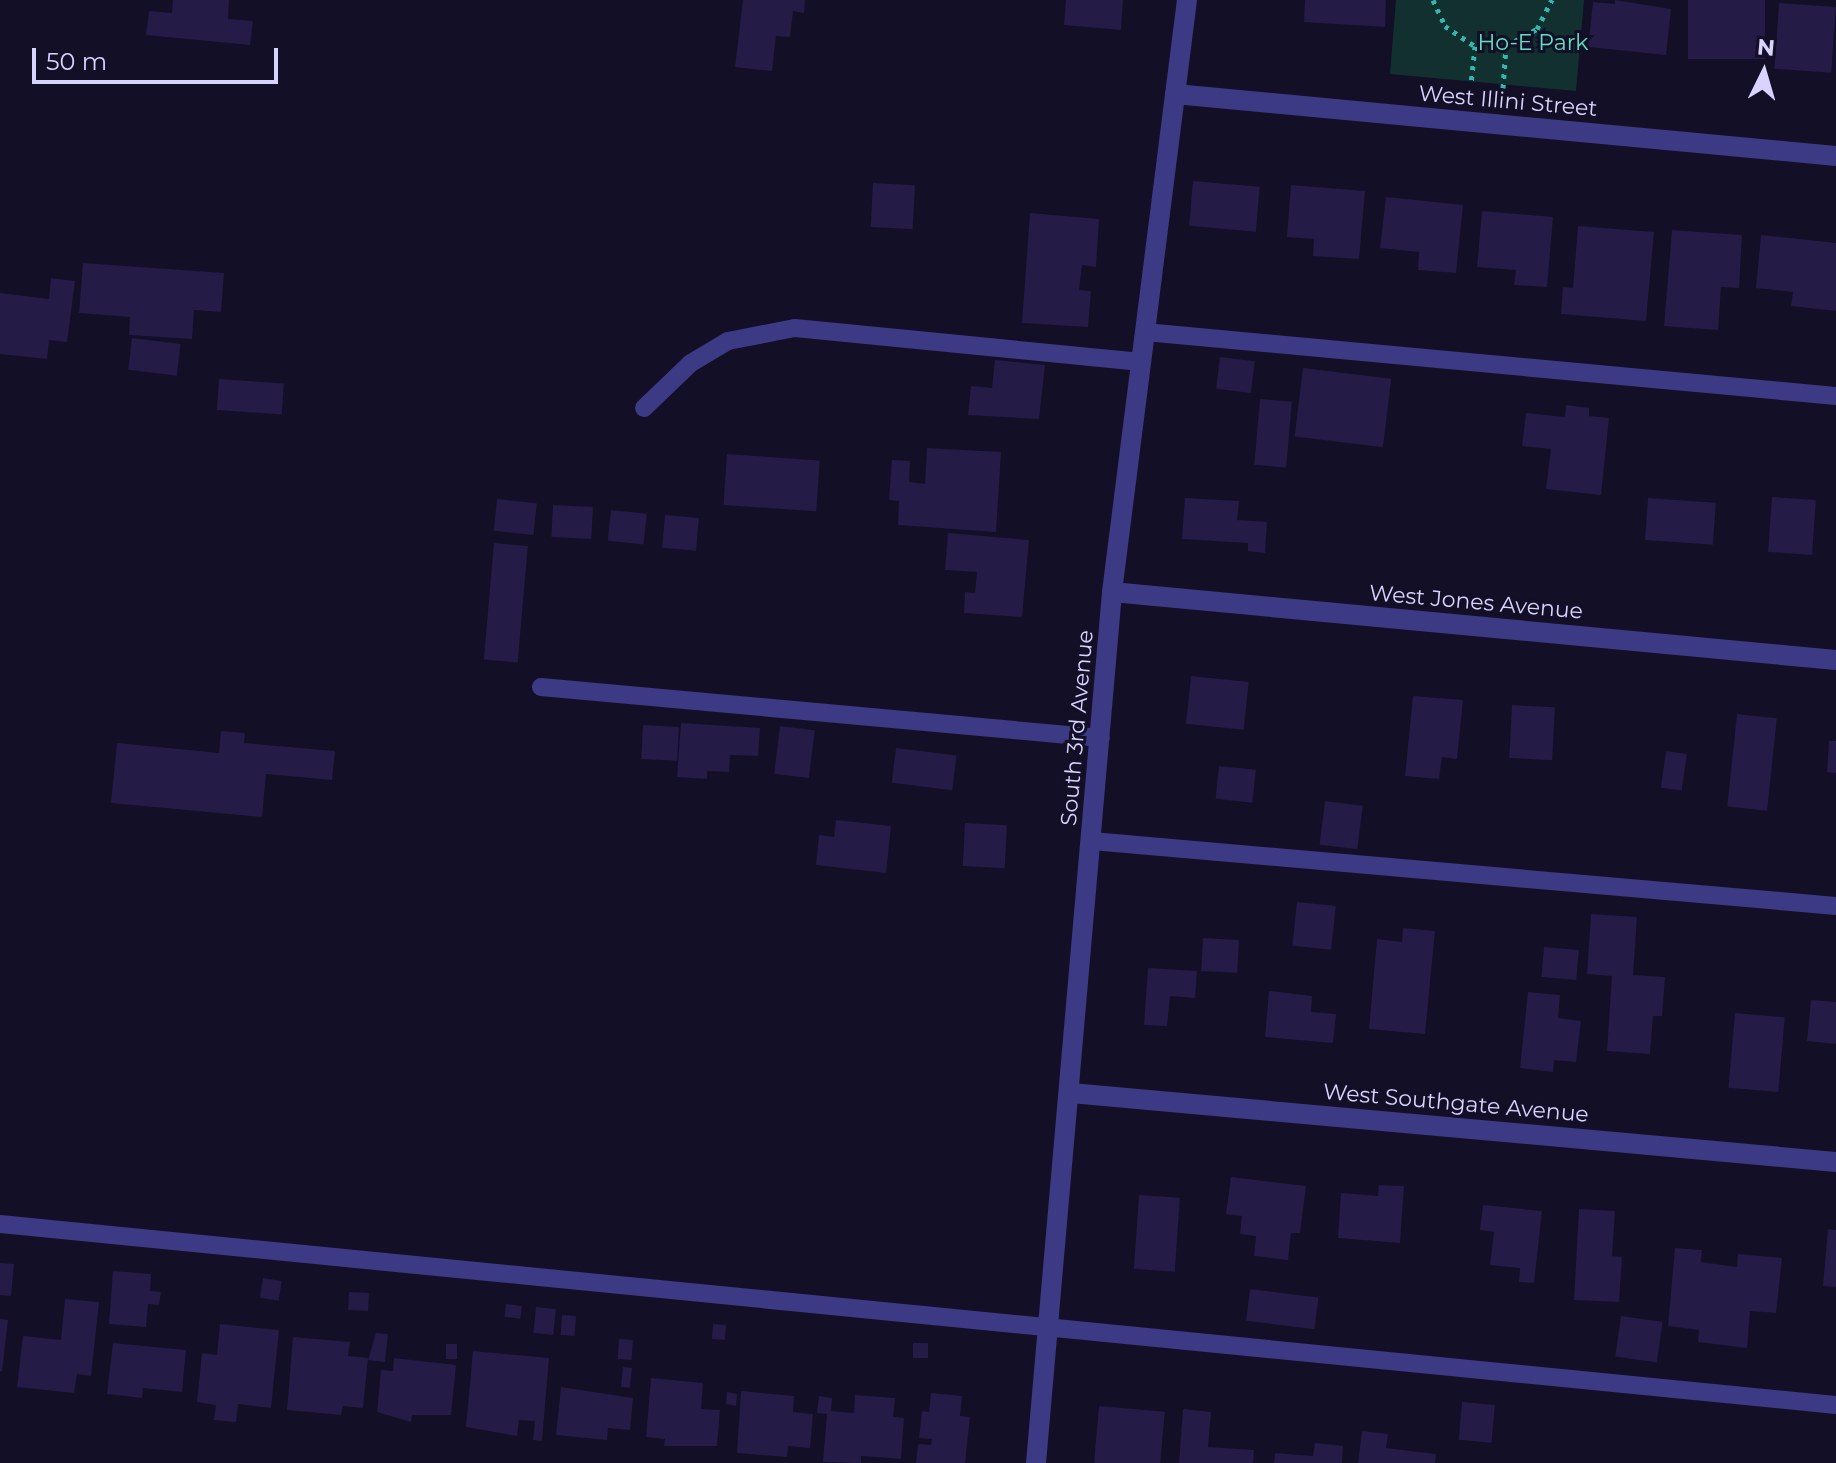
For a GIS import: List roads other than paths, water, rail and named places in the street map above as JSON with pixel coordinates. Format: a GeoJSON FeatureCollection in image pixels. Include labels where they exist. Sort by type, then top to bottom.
{"type":"FeatureCollection","features":[{"type":"Feature","properties":{"kind":"street","name":"South 3rd Avenue"},"geometry":{"type":"LineString","coordinates":[[1036,1463],[1071,1093],[1112,592],[1187,0]]}},
{"type":"Feature","properties":{"kind":"street","name":"West Illini Street"},"geometry":{"type":"LineString","coordinates":[[1175,94],[1836,156]]}},
{"type":"Feature","properties":{"kind":"street","name":"West Jones Avenue"},"geometry":{"type":"LineString","coordinates":[[1112,592],[1836,660]]}},
{"type":"Feature","properties":{"kind":"street","name":"West Southgate Avenue"},"geometry":{"type":"LineString","coordinates":[[1071,1093],[1836,1162]]}},
{"type":"Feature","properties":{"kind":"lane"},"geometry":{"type":"LineString","coordinates":[[644,408],[691,363],[728,341],[795,328],[1141,362]]}},
{"type":"Feature","properties":{"kind":"lane"},"geometry":{"type":"LineString","coordinates":[[1145,332],[1836,396]]}},
{"type":"Feature","properties":{"kind":"lane"},"geometry":{"type":"LineString","coordinates":[[541,687],[1101,738]]}},
{"type":"Feature","properties":{"kind":"lane"},"geometry":{"type":"LineString","coordinates":[[1092,841],[1836,906]]}},
{"type":"Feature","properties":{"kind":"lane"},"geometry":{"type":"LineString","coordinates":[[0,1224],[1836,1405]]}},
{"type":"Feature","properties":{"kind":"park label","name":"Ho-E Park"},"geometry":{"type":"Point","coordinates":[1533,43]}}]}
